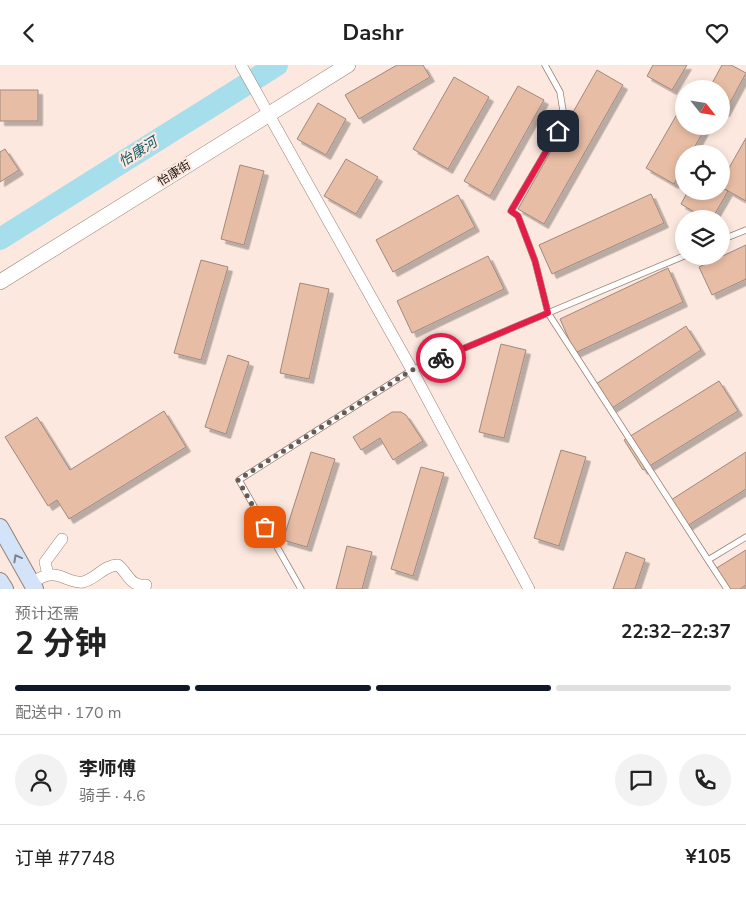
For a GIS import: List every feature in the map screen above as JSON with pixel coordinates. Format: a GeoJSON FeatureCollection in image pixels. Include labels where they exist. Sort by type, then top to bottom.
{"type":"FeatureCollection","features":[{"type":"Feature","properties":{"kind":"main road"},"geometry":{"type":"LineString","coordinates":[[0,527],[33,586]]}},
{"type":"Feature","properties":{"kind":"main road"},"geometry":{"type":"LineString","coordinates":[[0,581],[4,589]]}},
{"type":"Feature","properties":{"kind":"street"},"geometry":{"type":"LineString","coordinates":[[241,65],[412,370],[529,589]]}},
{"type":"Feature","properties":{"kind":"street","name":"怡康街"},"geometry":{"type":"LineString","coordinates":[[0,282],[348,65]]}},
{"type":"Feature","properties":{"kind":"street"},"geometry":{"type":"LineString","coordinates":[[48,575],[45,562],[62,539]]}},
{"type":"Feature","properties":{"kind":"street"},"geometry":{"type":"LineString","coordinates":[[33,586],[48,575],[57,575],[79,582],[91,579],[113,565],[118,565],[135,584],[139,586],[146,585]]}},
{"type":"Feature","properties":{"kind":"lane"},"geometry":{"type":"LineString","coordinates":[[545,65],[560,93],[564,117],[558,131],[511,211],[518,216],[535,261],[548,313],[727,589]]}},
{"type":"Feature","properties":{"kind":"lane"},"geometry":{"type":"LineString","coordinates":[[730,236],[746,230]]}},
{"type":"Feature","properties":{"kind":"lane"},"geometry":{"type":"LineString","coordinates":[[301,589],[238,480],[412,370],[675,260]]}},
{"type":"Feature","properties":{"kind":"lane"},"geometry":{"type":"LineString","coordinates":[[708,560],[746,537]]}},
{"type":"Feature","properties":{"kind":"building"},"geometry":{"type":"Polygon","coordinates":[[[397,65],[423,65],[430,77],[359,119],[345,95],[397,65]]]}},
{"type":"Feature","properties":{"kind":"building"},"geometry":{"type":"Polygon","coordinates":[[[653,65],[687,65],[678,80],[675,80],[672,90],[647,76],[653,65]]]}},
{"type":"Feature","properties":{"kind":"building"},"geometry":{"type":"Polygon","coordinates":[[[722,65],[731,65],[746,73],[730,103],[730,80],[714,80],[722,65]]]}},
{"type":"Feature","properties":{"kind":"building"},"geometry":{"type":"Polygon","coordinates":[[[597,70],[623,85],[544,224],[518,209],[597,70]]]}},
{"type":"Feature","properties":{"kind":"building"},"geometry":{"type":"Polygon","coordinates":[[[454,77],[489,97],[448,169],[413,149],[454,77]]]}},
{"type":"Feature","properties":{"kind":"building"},"geometry":{"type":"Polygon","coordinates":[[[518,86],[544,100],[490,196],[464,181],[518,86]]]}},
{"type":"Feature","properties":{"kind":"building"},"geometry":{"type":"Polygon","coordinates":[[[0,90],[38,90],[38,121],[0,121],[0,90]]]}},
{"type":"Feature","properties":{"kind":"building"},"geometry":{"type":"Polygon","coordinates":[[[318,103],[346,119],[326,155],[297,139],[318,103]]]}},
{"type":"Feature","properties":{"kind":"building"},"geometry":{"type":"Polygon","coordinates":[[[675,118],[675,135],[701,135],[696,145],[675,145],[674,184],[646,168],[675,118]]]}},
{"type":"Feature","properties":{"kind":"building"},"geometry":{"type":"Polygon","coordinates":[[[746,138],[746,201],[730,192],[730,166],[746,138]]]}},
{"type":"Feature","properties":{"kind":"building"},"geometry":{"type":"Polygon","coordinates":[[[5,149],[19,170],[0,182],[0,152],[5,149]]]}},
{"type":"Feature","properties":{"kind":"building"},"geometry":{"type":"Polygon","coordinates":[[[346,159],[378,177],[356,214],[324,196],[346,159]]]}},
{"type":"Feature","properties":{"kind":"building"},"geometry":{"type":"Polygon","coordinates":[[[240,165],[264,171],[244,245],[221,239],[240,165]]]}},
{"type":"Feature","properties":{"kind":"building"},"geometry":{"type":"Polygon","coordinates":[[[651,194],[664,223],[552,274],[539,245],[651,194]]]}},
{"type":"Feature","properties":{"kind":"building"},"geometry":{"type":"Polygon","coordinates":[[[458,195],[475,227],[393,272],[376,240],[458,195]]]}},
{"type":"Feature","properties":{"kind":"building"},"geometry":{"type":"Polygon","coordinates":[[[683,200],[723,200],[717,210],[691,210],[681,204],[683,200]]]}},
{"type":"Feature","properties":{"kind":"building"},"geometry":{"type":"Polygon","coordinates":[[[746,245],[746,279],[712,295],[699,267],[703,265],[730,265],[730,252],[746,245]]]}},
{"type":"Feature","properties":{"kind":"building"},"geometry":{"type":"Polygon","coordinates":[[[488,256],[504,289],[412,333],[397,301],[488,256]]]}},
{"type":"Feature","properties":{"kind":"building"},"geometry":{"type":"Polygon","coordinates":[[[201,260],[228,267],[201,360],[174,353],[201,260]]]}},
{"type":"Feature","properties":{"kind":"building"},"geometry":{"type":"Polygon","coordinates":[[[668,268],[683,302],[575,353],[560,319],[668,268]]]}},
{"type":"Feature","properties":{"kind":"building"},"geometry":{"type":"Polygon","coordinates":[[[300,283],[329,289],[309,379],[280,373],[300,283]]]}},
{"type":"Feature","properties":{"kind":"building"},"geometry":{"type":"Polygon","coordinates":[[[686,326],[701,350],[612,408],[596,384],[686,326]]]}},
{"type":"Feature","properties":{"kind":"building"},"geometry":{"type":"Polygon","coordinates":[[[501,344],[526,350],[504,438],[479,432],[501,344]]]}},
{"type":"Feature","properties":{"kind":"building"},"geometry":{"type":"Polygon","coordinates":[[[228,355],[249,362],[226,434],[205,427],[228,355]]]}},
{"type":"Feature","properties":{"kind":"building"},"geometry":{"type":"Polygon","coordinates":[[[719,381],[738,411],[643,470],[624,440],[719,381]]]}},
{"type":"Feature","properties":{"kind":"building"},"geometry":{"type":"Polygon","coordinates":[[[164,411],[186,447],[69,519],[57,500],[48,506],[5,437],[37,417],[70,470],[164,411]]]}},
{"type":"Feature","properties":{"kind":"building"},"geometry":{"type":"Polygon","coordinates":[[[392,412],[401,412],[406,415],[423,441],[393,460],[380,438],[361,450],[353,437],[392,412]]]}},
{"type":"Feature","properties":{"kind":"building"},"geometry":{"type":"Polygon","coordinates":[[[561,450],[586,457],[559,546],[534,538],[561,450]]]}},
{"type":"Feature","properties":{"kind":"building"},"geometry":{"type":"Polygon","coordinates":[[[311,452],[335,459],[307,547],[283,540],[311,452]]]}},
{"type":"Feature","properties":{"kind":"building"},"geometry":{"type":"Polygon","coordinates":[[[746,452],[746,489],[687,526],[671,500],[746,452]]]}},
{"type":"Feature","properties":{"kind":"building"},"geometry":{"type":"Polygon","coordinates":[[[421,467],[444,473],[413,576],[391,569],[421,467]]]}},
{"type":"Feature","properties":{"kind":"building"},"geometry":{"type":"Polygon","coordinates":[[[347,546],[372,552],[362,589],[336,589],[347,546]]]}},
{"type":"Feature","properties":{"kind":"building"},"geometry":{"type":"Polygon","coordinates":[[[746,550],[746,585],[740,589],[728,589],[715,569],[746,550]]]}},
{"type":"Feature","properties":{"kind":"building"},"geometry":{"type":"Polygon","coordinates":[[[626,552],[645,559],[635,589],[613,589],[626,552]]]}},
{"type":"Feature","properties":{"kind":"waterway","name":"怡康河"},"geometry":{"type":"LineString","coordinates":[[0,239],[277,65]]}},
{"type":"Feature","properties":{"kind":"way so far"},"geometry":{"type":"LineString","coordinates":[[265,527],[238,480],[412,370],[441,358]]}},
{"type":"Feature","properties":{"kind":"route"},"geometry":{"type":"LineString","coordinates":[[441,358],[548,313],[535,261],[518,216],[511,211],[558,131]]}}]}
